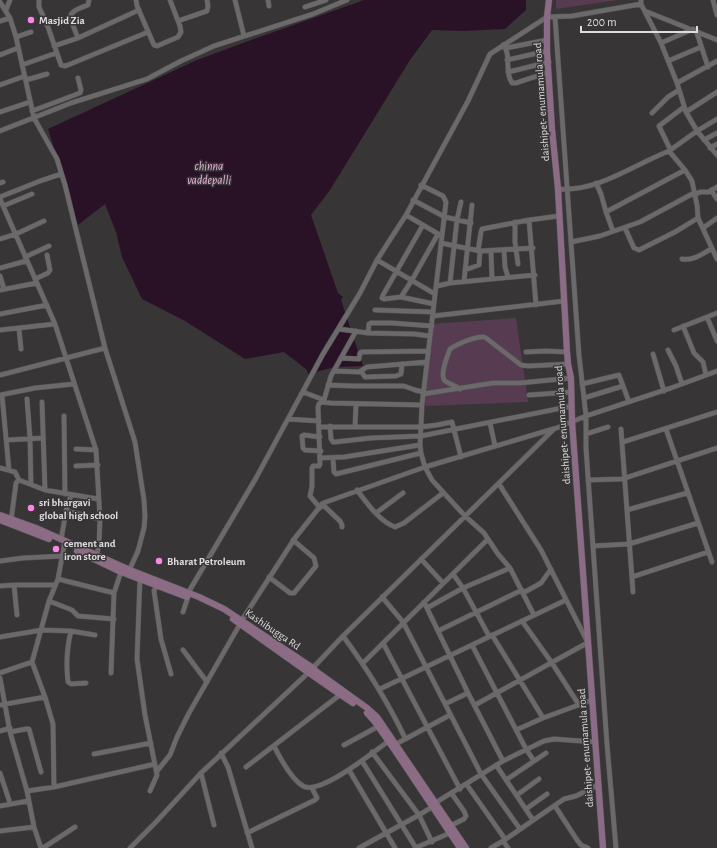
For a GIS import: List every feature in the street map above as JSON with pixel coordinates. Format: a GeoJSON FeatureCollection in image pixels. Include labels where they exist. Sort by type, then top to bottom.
{"type":"FeatureCollection","features":[{"type":"Feature","properties":{"kind":"main road","name":"daishipet- enumamula road"},"geometry":{"type":"LineString","coordinates":[[549,0],[547,40],[552,129],[558,190],[567,352],[571,378],[572,421],[587,642],[603,848]]}},
{"type":"Feature","properties":{"kind":"main road","name":"Kashibugga Rd"},"geometry":{"type":"LineString","coordinates":[[0,514],[11,521],[63,542],[129,572],[224,609],[308,673],[342,693],[377,717],[396,744],[460,848]]}},
{"type":"Feature","properties":{"kind":"main road","name":"Kashibugga Rd"},"geometry":{"type":"LineString","coordinates":[[0,520],[11,521]]}},
{"type":"Feature","properties":{"kind":"main road","name":"Kashibugga Rd"},"geometry":{"type":"LineString","coordinates":[[96,557],[121,572],[129,572]]}},
{"type":"Feature","properties":{"kind":"main road","name":"Kashibugga Rd"},"geometry":{"type":"LineString","coordinates":[[241,622],[313,668],[369,714],[466,848]]}},
{"type":"Feature","properties":{"kind":"street"},"geometry":{"type":"LineString","coordinates":[[6,10],[10,0]]}},
{"type":"Feature","properties":{"kind":"street"},"geometry":{"type":"LineString","coordinates":[[39,0],[39,7],[48,27],[61,65],[65,66],[148,32]]}},
{"type":"Feature","properties":{"kind":"street"},"geometry":{"type":"LineString","coordinates":[[78,38],[70,15],[88,5],[89,0]]}},
{"type":"Feature","properties":{"kind":"street"},"geometry":{"type":"LineString","coordinates":[[136,0],[148,32],[154,45],[157,46],[160,46],[180,35],[181,29],[170,0]]}},
{"type":"Feature","properties":{"kind":"street"},"geometry":{"type":"LineString","coordinates":[[178,21],[207,11],[207,0]]}},
{"type":"Feature","properties":{"kind":"street"},"geometry":{"type":"LineString","coordinates":[[235,0],[244,36]]}},
{"type":"Feature","properties":{"kind":"street"},"geometry":{"type":"LineString","coordinates":[[268,0],[269,6]]}},
{"type":"Feature","properties":{"kind":"street"},"geometry":{"type":"LineString","coordinates":[[305,7],[326,0]]}},
{"type":"Feature","properties":{"kind":"street"},"geometry":{"type":"LineString","coordinates":[[0,130],[71,103],[147,79],[208,48],[314,14],[347,0]]}},
{"type":"Feature","properties":{"kind":"street"},"geometry":{"type":"LineString","coordinates":[[713,0],[716,12]]}},
{"type":"Feature","properties":{"kind":"street"},"geometry":{"type":"LineString","coordinates":[[0,2],[10,18],[16,37],[34,118],[57,159],[105,348],[134,442],[144,500],[145,517],[144,528],[138,551],[129,572]]}},
{"type":"Feature","properties":{"kind":"street"},"geometry":{"type":"LineString","coordinates":[[183,612],[188,595],[256,478],[323,354],[339,329],[377,260],[406,215],[421,185],[468,102],[490,54],[504,47],[547,17],[572,16],[641,2],[661,43],[677,83],[685,110],[697,131],[717,155]]}},
{"type":"Feature","properties":{"kind":"street"},"geometry":{"type":"LineString","coordinates":[[54,46],[78,38],[139,10]]}},
{"type":"Feature","properties":{"kind":"street"},"geometry":{"type":"LineString","coordinates":[[645,11],[717,40]]}},
{"type":"Feature","properties":{"kind":"street"},"geometry":{"type":"LineString","coordinates":[[555,17],[582,384],[586,416],[588,480],[616,848]]}},
{"type":"Feature","properties":{"kind":"street"},"geometry":{"type":"LineString","coordinates":[[0,21],[10,18]]}},
{"type":"Feature","properties":{"kind":"street"},"geometry":{"type":"LineString","coordinates":[[661,43],[695,30]]}},
{"type":"Feature","properties":{"kind":"street"},"geometry":{"type":"LineString","coordinates":[[695,30],[708,67]]}},
{"type":"Feature","properties":{"kind":"street"},"geometry":{"type":"LineString","coordinates":[[16,37],[31,32]]}},
{"type":"Feature","properties":{"kind":"street"},"geometry":{"type":"LineString","coordinates":[[504,47],[547,40]]}},
{"type":"Feature","properties":{"kind":"street"},"geometry":{"type":"LineString","coordinates":[[504,47],[510,81],[514,83],[549,72]]}},
{"type":"Feature","properties":{"kind":"street"},"geometry":{"type":"LineString","coordinates":[[668,61],[702,47]]}},
{"type":"Feature","properties":{"kind":"street"},"geometry":{"type":"LineString","coordinates":[[0,55],[18,48]]}},
{"type":"Feature","properties":{"kind":"street"},"geometry":{"type":"LineString","coordinates":[[507,60],[548,51]]}},
{"type":"Feature","properties":{"kind":"street"},"geometry":{"type":"LineString","coordinates":[[22,65],[56,53]]}},
{"type":"Feature","properties":{"kind":"street"},"geometry":{"type":"LineString","coordinates":[[677,83],[717,61]]}},
{"type":"Feature","properties":{"kind":"street"},"geometry":{"type":"LineString","coordinates":[[508,72],[549,62]]}},
{"type":"Feature","properties":{"kind":"street"},"geometry":{"type":"LineString","coordinates":[[0,85],[47,74]]}},
{"type":"Feature","properties":{"kind":"street"},"geometry":{"type":"LineString","coordinates":[[32,110],[80,93],[81,90],[78,78]]}},
{"type":"Feature","properties":{"kind":"street"},"geometry":{"type":"LineString","coordinates":[[652,113],[668,97],[679,90]]}},
{"type":"Feature","properties":{"kind":"street"},"geometry":{"type":"LineString","coordinates":[[717,92],[659,126],[670,150],[692,181],[698,218],[711,249],[717,259]]}},
{"type":"Feature","properties":{"kind":"street"},"geometry":{"type":"LineString","coordinates":[[0,112],[30,102]]}},
{"type":"Feature","properties":{"kind":"street"},"geometry":{"type":"LineString","coordinates":[[558,190],[578,189],[622,173],[670,150],[717,119]]}},
{"type":"Feature","properties":{"kind":"street"},"geometry":{"type":"LineString","coordinates":[[704,140],[717,133]]}},
{"type":"Feature","properties":{"kind":"street"},"geometry":{"type":"LineString","coordinates":[[710,148],[717,144]]}},
{"type":"Feature","properties":{"kind":"street"},"geometry":{"type":"LineString","coordinates":[[606,212],[685,170]]}},
{"type":"Feature","properties":{"kind":"street"},"geometry":{"type":"LineString","coordinates":[[61,174],[0,198],[55,324],[74,384],[92,432],[98,465],[98,499],[100,519],[100,544],[96,557]]}},
{"type":"Feature","properties":{"kind":"street"},"geometry":{"type":"LineString","coordinates":[[596,183],[613,231]]}},
{"type":"Feature","properties":{"kind":"street"},"geometry":{"type":"LineString","coordinates":[[401,297],[440,235],[445,217],[445,199],[421,185]]}},
{"type":"Feature","properties":{"kind":"street"},"geometry":{"type":"LineString","coordinates":[[571,242],[600,236],[625,228],[640,222],[694,194],[705,192],[717,187]]}},
{"type":"Feature","properties":{"kind":"street"},"geometry":{"type":"LineString","coordinates":[[711,190],[717,199]]}},
{"type":"Feature","properties":{"kind":"street"},"geometry":{"type":"LineString","coordinates":[[3,206],[32,194]]}},
{"type":"Feature","properties":{"kind":"street"},"geometry":{"type":"LineString","coordinates":[[413,200],[445,217],[471,223]]}},
{"type":"Feature","properties":{"kind":"street"},"geometry":{"type":"LineString","coordinates":[[450,283],[457,220],[461,202]]}},
{"type":"Feature","properties":{"kind":"street"},"geometry":{"type":"LineString","coordinates":[[464,281],[472,205]]}},
{"type":"Feature","properties":{"kind":"street"},"geometry":{"type":"LineString","coordinates":[[406,215],[440,235]]}},
{"type":"Feature","properties":{"kind":"street"},"geometry":{"type":"LineString","coordinates":[[465,270],[479,265],[482,229],[516,222],[559,216]]}},
{"type":"Feature","properties":{"kind":"street"},"geometry":{"type":"LineString","coordinates":[[625,228],[634,248],[639,250],[675,232],[698,218]]}},
{"type":"Feature","properties":{"kind":"street"},"geometry":{"type":"LineString","coordinates":[[702,228],[717,218]]}},
{"type":"Feature","properties":{"kind":"street"},"geometry":{"type":"LineString","coordinates":[[529,220],[533,248],[536,305]]}},
{"type":"Feature","properties":{"kind":"street"},"geometry":{"type":"LineString","coordinates":[[0,239],[16,234],[44,221]]}},
{"type":"Feature","properties":{"kind":"street"},"geometry":{"type":"LineString","coordinates":[[516,222],[516,250],[518,264]]}},
{"type":"Feature","properties":{"kind":"street"},"geometry":{"type":"LineString","coordinates":[[423,225],[382,296],[384,299],[401,297],[434,304]]}},
{"type":"Feature","properties":{"kind":"street"},"geometry":{"type":"LineString","coordinates":[[440,235],[441,244],[437,286],[423,393],[420,445],[421,454],[428,474],[442,493],[480,529],[510,568],[534,615]]}},
{"type":"Feature","properties":{"kind":"street"},"geometry":{"type":"LineString","coordinates":[[441,244],[479,251],[533,248]]}},
{"type":"Feature","properties":{"kind":"street"},"geometry":{"type":"LineString","coordinates":[[0,268],[26,259],[49,246]]}},
{"type":"Feature","properties":{"kind":"street"},"geometry":{"type":"LineString","coordinates":[[682,260],[693,259],[711,249]]}},
{"type":"Feature","properties":{"kind":"street"},"geometry":{"type":"LineString","coordinates":[[504,250],[505,267],[508,277]]}},
{"type":"Feature","properties":{"kind":"street"},"geometry":{"type":"LineString","coordinates":[[491,251],[492,278]]}},
{"type":"Feature","properties":{"kind":"street"},"geometry":{"type":"LineString","coordinates":[[0,276],[2,290],[36,281],[50,270],[47,254]]}},
{"type":"Feature","properties":{"kind":"street"},"geometry":{"type":"LineString","coordinates":[[377,260],[435,294]]}},
{"type":"Feature","properties":{"kind":"street"},"geometry":{"type":"LineString","coordinates":[[437,286],[492,278],[535,276]]}},
{"type":"Feature","properties":{"kind":"street"},"geometry":{"type":"LineString","coordinates":[[375,310],[433,314],[536,305],[564,301]]}},
{"type":"Feature","properties":{"kind":"street"},"geometry":{"type":"LineString","coordinates":[[0,314],[47,305]]}},
{"type":"Feature","properties":{"kind":"street"},"geometry":{"type":"LineString","coordinates":[[674,330],[717,313]]}},
{"type":"Feature","properties":{"kind":"street"},"geometry":{"type":"LineString","coordinates":[[707,317],[717,341]]}},
{"type":"Feature","properties":{"kind":"street"},"geometry":{"type":"LineString","coordinates":[[368,333],[369,324],[371,323],[432,326]]}},
{"type":"Feature","properties":{"kind":"street"},"geometry":{"type":"LineString","coordinates":[[0,330],[55,324]]}},
{"type":"Feature","properties":{"kind":"street"},"geometry":{"type":"LineString","coordinates":[[683,326],[694,353],[703,362],[706,375]]}},
{"type":"Feature","properties":{"kind":"street"},"geometry":{"type":"LineString","coordinates":[[19,328],[21,349]]}},
{"type":"Feature","properties":{"kind":"street"},"geometry":{"type":"LineString","coordinates":[[339,329],[368,333],[406,333],[430,336]]}},
{"type":"Feature","properties":{"kind":"street"},"geometry":{"type":"LineString","coordinates":[[342,527],[340,521],[310,496],[312,486],[312,468],[313,466],[317,467],[320,465],[321,451],[318,406],[323,401],[331,376],[356,331]]}},
{"type":"Feature","properties":{"kind":"street"},"geometry":{"type":"LineString","coordinates":[[460,388],[444,380],[443,377],[443,372],[450,349],[457,344],[481,336],[486,338],[521,365],[568,364]]}},
{"type":"Feature","properties":{"kind":"street"},"geometry":{"type":"LineString","coordinates":[[0,375],[105,348]]}},
{"type":"Feature","properties":{"kind":"street"},"geometry":{"type":"LineString","coordinates":[[668,350],[676,366],[682,384]]}},
{"type":"Feature","properties":{"kind":"street"},"geometry":{"type":"LineString","coordinates":[[341,358],[358,360],[360,358],[360,353],[362,352],[428,351]]}},
{"type":"Feature","properties":{"kind":"street"},"geometry":{"type":"LineString","coordinates":[[526,352],[567,352]]}},
{"type":"Feature","properties":{"kind":"street"},"geometry":{"type":"LineString","coordinates":[[653,354],[664,390]]}},
{"type":"Feature","properties":{"kind":"street"},"geometry":{"type":"LineString","coordinates":[[334,371],[361,371],[367,367],[427,362]]}},
{"type":"Feature","properties":{"kind":"street"},"geometry":{"type":"LineString","coordinates":[[361,371],[362,376],[367,378],[399,375],[402,372],[402,364]]}},
{"type":"Feature","properties":{"kind":"street"},"geometry":{"type":"LineString","coordinates":[[157,771],[170,755],[180,731],[207,682],[241,622],[269,577],[293,540],[321,506],[329,500],[425,467],[554,429],[586,416],[717,372]]}},
{"type":"Feature","properties":{"kind":"street"},"geometry":{"type":"LineString","coordinates":[[582,384],[618,374],[629,402]]}},
{"type":"Feature","properties":{"kind":"street"},"geometry":{"type":"LineString","coordinates":[[328,385],[404,386],[423,393],[493,383],[520,383],[571,378]]}},
{"type":"Feature","properties":{"kind":"street"},"geometry":{"type":"LineString","coordinates":[[9,470],[1,395],[35,388],[74,384]]}},
{"type":"Feature","properties":{"kind":"street"},"geometry":{"type":"LineString","coordinates":[[584,398],[623,386]]}},
{"type":"Feature","properties":{"kind":"street"},"geometry":{"type":"LineString","coordinates":[[303,392],[331,404],[422,405]]}},
{"type":"Feature","properties":{"kind":"street"},"geometry":{"type":"LineString","coordinates":[[529,395],[572,392]]}},
{"type":"Feature","properties":{"kind":"street"},"geometry":{"type":"LineString","coordinates":[[27,399],[30,438],[30,484]]}},
{"type":"Feature","properties":{"kind":"street"},"geometry":{"type":"LineString","coordinates":[[42,402],[45,490]]}},
{"type":"Feature","properties":{"kind":"street"},"geometry":{"type":"LineString","coordinates":[[355,427],[356,404]]}},
{"type":"Feature","properties":{"kind":"street"},"geometry":{"type":"LineString","coordinates":[[330,426],[331,439],[333,442],[371,438],[421,436],[572,406]]}},
{"type":"Feature","properties":{"kind":"street"},"geometry":{"type":"LineString","coordinates":[[623,442],[717,412]]}},
{"type":"Feature","properties":{"kind":"street"},"geometry":{"type":"LineString","coordinates":[[54,787],[53,724],[32,662],[58,579],[63,556],[68,494],[64,416]]}},
{"type":"Feature","properties":{"kind":"street"},"geometry":{"type":"LineString","coordinates":[[288,419],[319,421]]}},
{"type":"Feature","properties":{"kind":"street"},"geometry":{"type":"LineString","coordinates":[[320,427],[421,427],[452,422],[461,457]]}},
{"type":"Feature","properties":{"kind":"street"},"geometry":{"type":"LineString","coordinates":[[490,423],[495,446]]}},
{"type":"Feature","properties":{"kind":"street"},"geometry":{"type":"LineString","coordinates":[[586,434],[608,427]]}},
{"type":"Feature","properties":{"kind":"street"},"geometry":{"type":"LineString","coordinates":[[130,848],[156,822],[201,772],[265,715],[313,668],[342,636],[554,429]]}},
{"type":"Feature","properties":{"kind":"street"},"geometry":{"type":"LineString","coordinates":[[621,429],[633,592]]}},
{"type":"Feature","properties":{"kind":"street"},"geometry":{"type":"LineString","coordinates":[[666,429],[712,562]]}},
{"type":"Feature","properties":{"kind":"street"},"geometry":{"type":"LineString","coordinates":[[320,437],[302,436],[303,448],[305,450],[321,451]]}},
{"type":"Feature","properties":{"kind":"street"},"geometry":{"type":"LineString","coordinates":[[6,440],[43,438]]}},
{"type":"Feature","properties":{"kind":"street"},"geometry":{"type":"LineString","coordinates":[[320,458],[333,459],[420,445]]}},
{"type":"Feature","properties":{"kind":"street"},"geometry":{"type":"LineString","coordinates":[[588,480],[625,478],[717,448]]}},
{"type":"Feature","properties":{"kind":"street"},"geometry":{"type":"LineString","coordinates":[[76,449],[96,450]]}},
{"type":"Feature","properties":{"kind":"street"},"geometry":{"type":"LineString","coordinates":[[333,459],[334,472],[336,474],[421,454]]}},
{"type":"Feature","properties":{"kind":"street"},"geometry":{"type":"LineString","coordinates":[[76,466],[98,465]]}},
{"type":"Feature","properties":{"kind":"street"},"geometry":{"type":"LineString","coordinates":[[0,468],[17,473],[19,480]]}},
{"type":"Feature","properties":{"kind":"street"},"geometry":{"type":"LineString","coordinates":[[19,480],[45,490],[98,499]]}},
{"type":"Feature","properties":{"kind":"street"},"geometry":{"type":"LineString","coordinates":[[11,521],[16,483],[19,480]]}},
{"type":"Feature","properties":{"kind":"street"},"geometry":{"type":"LineString","coordinates":[[475,705],[587,642],[541,550],[498,484]]}},
{"type":"Feature","properties":{"kind":"street"},"geometry":{"type":"LineString","coordinates":[[357,490],[376,513],[391,526],[398,527],[442,493]]}},
{"type":"Feature","properties":{"kind":"street"},"geometry":{"type":"LineString","coordinates":[[376,513],[403,493]]}},
{"type":"Feature","properties":{"kind":"street"},"geometry":{"type":"LineString","coordinates":[[627,510],[687,493]]}},
{"type":"Feature","properties":{"kind":"street"},"geometry":{"type":"LineString","coordinates":[[66,511],[100,519]]}},
{"type":"Feature","properties":{"kind":"street"},"geometry":{"type":"LineString","coordinates":[[593,546],[629,544],[698,523]]}},
{"type":"Feature","properties":{"kind":"street"},"geometry":{"type":"LineString","coordinates":[[363,663],[488,539]]}},
{"type":"Feature","properties":{"kind":"street"},"geometry":{"type":"LineString","coordinates":[[269,577],[292,594],[316,566],[314,558],[293,540]]}},
{"type":"Feature","properties":{"kind":"street"},"geometry":{"type":"LineString","coordinates":[[632,577],[708,552]]}},
{"type":"Feature","properties":{"kind":"street"},"geometry":{"type":"LineString","coordinates":[[0,561],[63,556]]}},
{"type":"Feature","properties":{"kind":"street"},"geometry":{"type":"LineString","coordinates":[[421,559],[443,583]]}},
{"type":"Feature","properties":{"kind":"street"},"geometry":{"type":"LineString","coordinates":[[427,608],[463,588],[510,568]]}},
{"type":"Feature","properties":{"kind":"street"},"geometry":{"type":"LineString","coordinates":[[438,631],[541,583],[550,569]]}},
{"type":"Feature","properties":{"kind":"street"},"geometry":{"type":"LineString","coordinates":[[111,673],[114,593],[121,572]]}},
{"type":"Feature","properties":{"kind":"street"},"geometry":{"type":"LineString","coordinates":[[453,574],[463,588],[476,613],[521,680],[543,718]]}},
{"type":"Feature","properties":{"kind":"street"},"geometry":{"type":"LineString","coordinates":[[140,576],[137,659],[145,715],[157,771],[157,775],[150,791]]}},
{"type":"Feature","properties":{"kind":"street"},"geometry":{"type":"LineString","coordinates":[[58,579],[114,593]]}},
{"type":"Feature","properties":{"kind":"street"},"geometry":{"type":"LineString","coordinates":[[158,584],[154,591],[161,640],[171,674]]}},
{"type":"Feature","properties":{"kind":"street"},"geometry":{"type":"LineString","coordinates":[[14,585],[17,615]]}},
{"type":"Feature","properties":{"kind":"street"},"geometry":{"type":"LineString","coordinates":[[0,586],[56,585]]}},
{"type":"Feature","properties":{"kind":"street"},"geometry":{"type":"LineString","coordinates":[[382,597],[403,622],[482,774],[520,828]]}},
{"type":"Feature","properties":{"kind":"street"},"geometry":{"type":"LineString","coordinates":[[380,689],[566,600]]}},
{"type":"Feature","properties":{"kind":"street"},"geometry":{"type":"LineString","coordinates":[[50,601],[72,610],[78,616],[114,619]]}},
{"type":"Feature","properties":{"kind":"street"},"geometry":{"type":"LineString","coordinates":[[424,602],[503,761]]}},
{"type":"Feature","properties":{"kind":"street"},"geometry":{"type":"LineString","coordinates":[[522,620],[579,704]]}},
{"type":"Feature","properties":{"kind":"street"},"geometry":{"type":"LineString","coordinates":[[0,637],[42,630],[71,631],[95,635]]}},
{"type":"Feature","properties":{"kind":"street"},"geometry":{"type":"LineString","coordinates":[[71,631],[67,665],[68,682],[71,684],[86,683]]}},
{"type":"Feature","properties":{"kind":"street"},"geometry":{"type":"LineString","coordinates":[[342,636],[363,663],[380,689],[405,738]]}},
{"type":"Feature","properties":{"kind":"street"},"geometry":{"type":"LineString","coordinates":[[383,643],[403,678],[460,789]]}},
{"type":"Feature","properties":{"kind":"street"},"geometry":{"type":"LineString","coordinates":[[472,645],[526,749],[534,761]]}},
{"type":"Feature","properties":{"kind":"street"},"geometry":{"type":"LineString","coordinates":[[183,650],[207,682]]}},
{"type":"Feature","properties":{"kind":"street"},"geometry":{"type":"LineString","coordinates":[[0,673],[32,662]]}},
{"type":"Feature","properties":{"kind":"street"},"geometry":{"type":"LineString","coordinates":[[0,678],[10,730],[27,791],[34,827],[41,848],[75,827]]}},
{"type":"Feature","properties":{"kind":"street"},"geometry":{"type":"LineString","coordinates":[[246,767],[342,693]]}},
{"type":"Feature","properties":{"kind":"street"},"geometry":{"type":"LineString","coordinates":[[445,704],[468,693]]}},
{"type":"Feature","properties":{"kind":"street"},"geometry":{"type":"LineString","coordinates":[[0,705],[45,697]]}},
{"type":"Feature","properties":{"kind":"street"},"geometry":{"type":"LineString","coordinates":[[516,730],[543,718],[592,700]]}},
{"type":"Feature","properties":{"kind":"street"},"geometry":{"type":"LineString","coordinates":[[396,744],[450,715]]}},
{"type":"Feature","properties":{"kind":"street"},"geometry":{"type":"LineString","coordinates":[[344,745],[379,726]]}},
{"type":"Feature","properties":{"kind":"street"},"geometry":{"type":"LineString","coordinates":[[0,731],[29,730],[41,772]]}},
{"type":"Feature","properties":{"kind":"street"},"geometry":{"type":"LineString","coordinates":[[359,848],[419,816],[496,765],[526,749],[551,739],[595,742]]}},
{"type":"Feature","properties":{"kind":"street"},"geometry":{"type":"LineString","coordinates":[[274,746],[285,766],[296,779],[304,787],[312,788],[328,782],[349,770],[389,741]]}},
{"type":"Feature","properties":{"kind":"street"},"geometry":{"type":"LineString","coordinates":[[94,754],[151,743]]}},
{"type":"Feature","properties":{"kind":"street"},"geometry":{"type":"LineString","coordinates":[[372,752],[419,816],[432,842]]}},
{"type":"Feature","properties":{"kind":"street"},"geometry":{"type":"LineString","coordinates":[[221,753],[228,767],[252,848]]}},
{"type":"Feature","properties":{"kind":"street"},"geometry":{"type":"LineString","coordinates":[[506,780],[546,754]]}},
{"type":"Feature","properties":{"kind":"street"},"geometry":{"type":"LineString","coordinates":[[362,760],[403,824],[416,848],[450,833]]}},
{"type":"Feature","properties":{"kind":"street"},"geometry":{"type":"LineString","coordinates":[[27,791],[54,787],[155,764]]}},
{"type":"Feature","properties":{"kind":"street"},"geometry":{"type":"LineString","coordinates":[[496,765],[533,820]]}},
{"type":"Feature","properties":{"kind":"street"},"geometry":{"type":"LineString","coordinates":[[349,770],[395,848]]}},
{"type":"Feature","properties":{"kind":"street"},"geometry":{"type":"LineString","coordinates":[[0,772],[9,800]]}},
{"type":"Feature","properties":{"kind":"street"},"geometry":{"type":"LineString","coordinates":[[201,772],[214,825]]}},
{"type":"Feature","properties":{"kind":"street"},"geometry":{"type":"LineString","coordinates":[[517,795],[540,779]]}},
{"type":"Feature","properties":{"kind":"street"},"geometry":{"type":"LineString","coordinates":[[466,785],[508,848]]}},
{"type":"Feature","properties":{"kind":"street"},"geometry":{"type":"LineString","coordinates":[[491,848],[567,798],[576,796],[598,785]]}},
{"type":"Feature","properties":{"kind":"street"},"geometry":{"type":"LineString","coordinates":[[247,833],[316,800],[317,795],[312,788]]}},
{"type":"Feature","properties":{"kind":"street"},"geometry":{"type":"LineString","coordinates":[[450,826],[466,816],[464,810],[452,794]]}},
{"type":"Feature","properties":{"kind":"street"},"geometry":{"type":"LineString","coordinates":[[526,809],[547,794]]}},
{"type":"Feature","properties":{"kind":"street"},"geometry":{"type":"LineString","coordinates":[[0,806],[28,801]]}},
{"type":"Feature","properties":{"kind":"street"},"geometry":{"type":"LineString","coordinates":[[555,806],[577,840],[581,845],[588,848]]}},
{"type":"Feature","properties":{"kind":"street"},"geometry":{"type":"LineString","coordinates":[[0,831],[34,827]]}},
{"type":"Feature","properties":{"kind":"shaded area"},"geometry":{"type":"Polygon","coordinates":[[[556,0],[618,0],[556,9],[556,0]]]}},
{"type":"Feature","properties":{"kind":"shaded area"},"geometry":{"type":"Polygon","coordinates":[[[516,318],[528,402],[425,406],[431,324],[516,318]]]}},
{"type":"Feature","properties":{"kind":"water","name":"chinna vaddepalli"},"geometry":{"type":"Polygon","coordinates":[[[364,0],[526,0],[526,10],[505,29],[463,31],[432,30],[410,60],[330,190],[311,215],[338,293],[343,297],[341,300],[363,366],[335,367],[308,374],[307,370],[284,352],[245,359],[185,321],[142,299],[122,257],[116,232],[105,204],[78,225],[48,129],[197,60],[364,0]]]}},
{"type":"Feature","properties":{"kind":"place","name":"Masjid Zia"},"geometry":{"type":"Point","coordinates":[31,20]}},
{"type":"Feature","properties":{"kind":"place","name":"sri bhargavi global high school"},"geometry":{"type":"Point","coordinates":[31,508]}},
{"type":"Feature","properties":{"kind":"place","name":"cement and iron store"},"geometry":{"type":"Point","coordinates":[56,549]}},
{"type":"Feature","properties":{"kind":"place","name":"Bharat Petroleum"},"geometry":{"type":"Point","coordinates":[159,561]}}]}
